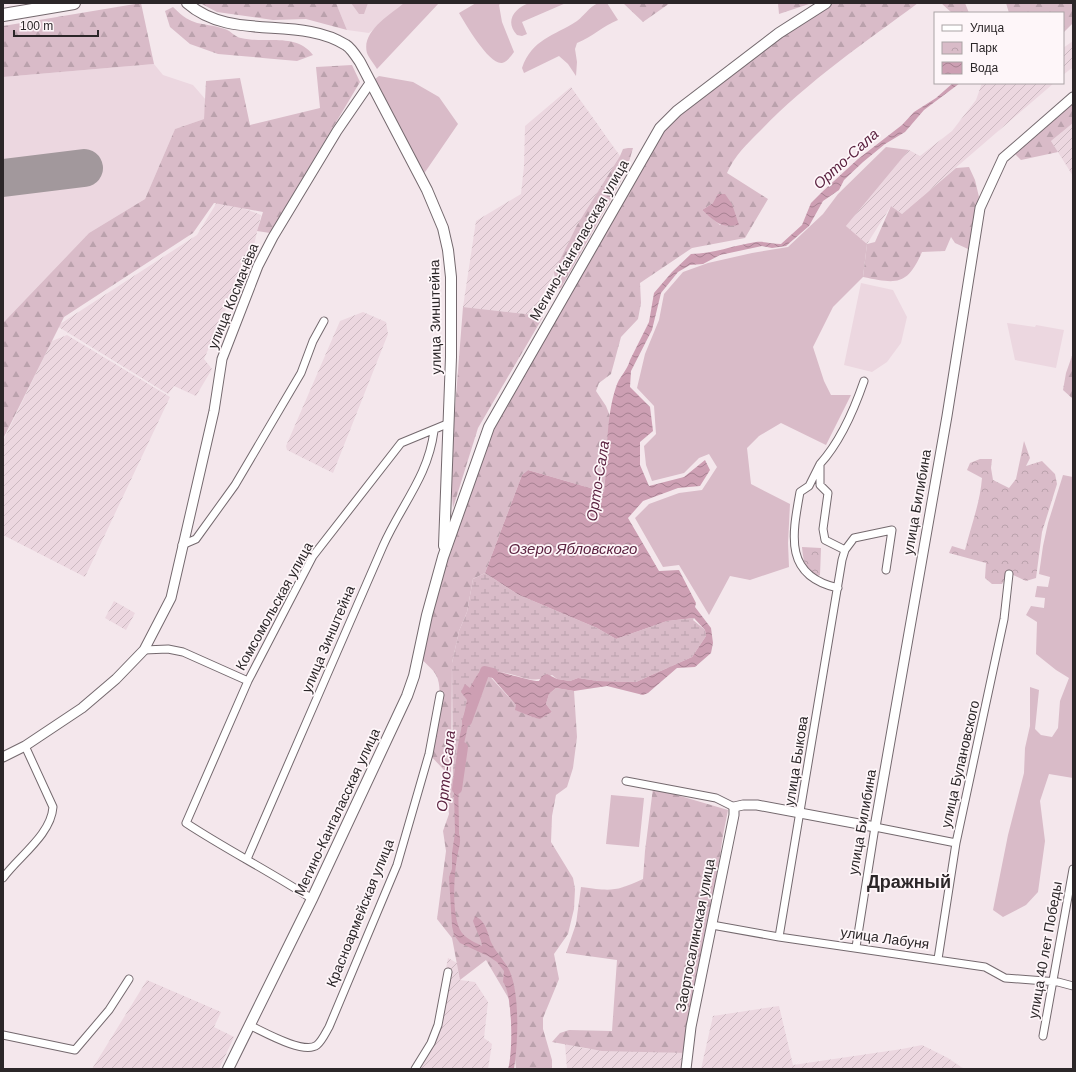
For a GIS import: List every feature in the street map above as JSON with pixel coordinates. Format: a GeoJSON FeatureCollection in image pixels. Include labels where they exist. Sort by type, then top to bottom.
{"type":"FeatureCollection","features":[{"type":"Feature","properties":{"kind":"highway"},"geometry":{"type":"LineString","coordinates":[[3,15],[74,3]]}},
{"type":"Feature","properties":{"kind":"main road","name":"улица Зинштейна"},"geometry":{"type":"LineString","coordinates":[[187,3],[194,9],[217,20],[319,33],[347,46],[360,62],[427,190],[443,228],[448,250],[451,277],[451,357],[447,424]]}},
{"type":"Feature","properties":{"kind":"main road","name":"Мегино-Кангаласская улица"},"geometry":{"type":"LineString","coordinates":[[231,1068],[407,696],[414,676],[427,615],[443,557],[489,427],[660,128],[677,111],[779,33],[826,3]]}},
{"type":"Feature","properties":{"kind":"main road","name":"Мегино-Кангаласская улица"},"geometry":{"type":"LineString","coordinates":[[443,557],[447,424]]}},
{"type":"Feature","properties":{"kind":"street","name":"улица Космачёва"},"geometry":{"type":"LineString","coordinates":[[3,756],[25,746],[82,708],[116,679],[144,650],[171,598],[214,411],[222,359],[258,266],[273,237],[334,136],[370,83]]}},
{"type":"Feature","properties":{"kind":"street","name":"улица Билибина"},"geometry":{"type":"LineString","coordinates":[[856,947],[875,827],[946,423],[980,208],[1003,158],[1073,97]]}},
{"type":"Feature","properties":{"kind":"street"},"geometry":{"type":"LineString","coordinates":[[182,545],[196,540],[235,485],[301,373],[313,341],[324,321]]}},
{"type":"Feature","properties":{"kind":"street"},"geometry":{"type":"LineString","coordinates":[[838,588],[824,585],[812,579],[802,568],[793,540],[800,492],[809,486],[820,464],[831,452],[852,412],[864,381]]}},
{"type":"Feature","properties":{"kind":"street","name":"Комсомольская улица"},"geometry":{"type":"LineString","coordinates":[[246,859],[218,844],[186,822],[248,681],[313,556],[401,443],[434,431],[447,424]]}},
{"type":"Feature","properties":{"kind":"street","name":"улица Зинштейна"},"geometry":{"type":"LineString","coordinates":[[246,859],[333,665],[384,544],[424,472],[432,448],[434,431]]}},
{"type":"Feature","properties":{"kind":"street"},"geometry":{"type":"LineString","coordinates":[[820,464],[820,485],[828,493],[823,528],[825,540],[845,550],[854,538],[892,530],[886,570]]}},
{"type":"Feature","properties":{"kind":"street","name":"улица Быкова"},"geometry":{"type":"LineString","coordinates":[[778,937],[801,813],[845,550]]}},
{"type":"Feature","properties":{"kind":"street","name":"улица Булановского"},"geometry":{"type":"LineString","coordinates":[[938,959],[956,843],[1003,626],[1009,574]]}},
{"type":"Feature","properties":{"kind":"street"},"geometry":{"type":"LineString","coordinates":[[144,650],[168,649],[183,652],[248,681]]}},
{"type":"Feature","properties":{"kind":"street","name":"Красноармейская улица"},"geometry":{"type":"LineString","coordinates":[[251,1026],[292,1045],[309,1048],[317,1045],[329,1027],[397,864],[429,754],[440,695]]}},
{"type":"Feature","properties":{"kind":"street"},"geometry":{"type":"LineString","coordinates":[[3,876],[28,851],[53,816],[53,807],[25,746]]}},
{"type":"Feature","properties":{"kind":"street"},"geometry":{"type":"LineString","coordinates":[[626,781],[716,798],[734,807],[756,805],[956,843]]}},
{"type":"Feature","properties":{"kind":"street","name":"Заортосалинская улица"},"geometry":{"type":"LineString","coordinates":[[686,1069],[691,1027],[734,815],[734,807]]}},
{"type":"Feature","properties":{"kind":"street"},"geometry":{"type":"LineString","coordinates":[[246,859],[312,899]]}},
{"type":"Feature","properties":{"kind":"street","name":"улица 40 лет Победы"},"geometry":{"type":"LineString","coordinates":[[1043,1036],[1073,869]]}},
{"type":"Feature","properties":{"kind":"street","name":"улица Лабуня"},"geometry":{"type":"LineString","coordinates":[[712,925],[778,937],[938,959],[985,967],[1005,978],[1052,983],[1058,982],[1073,986]]}},
{"type":"Feature","properties":{"kind":"street"},"geometry":{"type":"LineString","coordinates":[[416,1069],[431,1043],[438,1025],[448,972]]}},
{"type":"Feature","properties":{"kind":"street"},"geometry":{"type":"LineString","coordinates":[[3,1034],[75,1050],[109,1010],[129,979]]}},
{"type":"Feature","properties":{"kind":"shaded area"},"geometry":{"type":"Polygon","coordinates":[[[336,3],[404,3],[369,33],[347,30],[336,3]]]}},
{"type":"Feature","properties":{"kind":"shaded area"},"geometry":{"type":"Polygon","coordinates":[[[1073,41],[1073,67],[1064,74],[1064,47],[1073,41]]]}},
{"type":"Feature","properties":{"kind":"shaded area"},"geometry":{"type":"Polygon","coordinates":[[[154,64],[163,75],[193,85],[206,100],[204,119],[175,129],[145,199],[89,233],[3,323],[3,77],[154,64]]]}},
{"type":"Feature","properties":{"kind":"shaded area"},"geometry":{"type":"Polygon","coordinates":[[[982,84],[1053,84],[902,214],[891,206],[867,244],[846,226],[909,150],[920,156],[952,131],[976,100],[982,84]]]}},
{"type":"Feature","properties":{"kind":"shaded area"},"geometry":{"type":"Polygon","coordinates":[[[571,87],[620,156],[577,225],[534,315],[463,307],[476,221],[521,194],[524,166],[525,126],[571,87]]]}},
{"type":"Feature","properties":{"kind":"shaded area"},"geometry":{"type":"Polygon","coordinates":[[[1073,123],[1073,176],[1051,141],[1073,123]]]}},
{"type":"Feature","properties":{"kind":"shaded area"},"geometry":{"type":"Polygon","coordinates":[[[219,199],[261,215],[254,245],[204,359],[212,369],[196,396],[174,386],[168,394],[57,326],[197,235],[219,199]]]}},
{"type":"Feature","properties":{"kind":"shaded area"},"geometry":{"type":"Polygon","coordinates":[[[861,283],[893,290],[907,317],[901,343],[887,362],[872,372],[844,365],[861,283]]]}},
{"type":"Feature","properties":{"kind":"shaded area"},"geometry":{"type":"Polygon","coordinates":[[[363,312],[386,322],[388,334],[333,473],[287,450],[286,446],[340,321],[363,312]]]}},
{"type":"Feature","properties":{"kind":"shaded area"},"geometry":{"type":"Polygon","coordinates":[[[1007,323],[1035,327],[1036,325],[1064,330],[1056,368],[1015,360],[1007,323]]]}},
{"type":"Feature","properties":{"kind":"shaded area"},"geometry":{"type":"Polygon","coordinates":[[[67,335],[170,397],[85,577],[3,535],[3,441],[52,341],[67,335]]]}},
{"type":"Feature","properties":{"kind":"shaded area"},"geometry":{"type":"Polygon","coordinates":[[[114,601],[135,613],[126,630],[105,618],[114,601]]]}},
{"type":"Feature","properties":{"kind":"shaded area"},"geometry":{"type":"Polygon","coordinates":[[[448,958],[457,963],[460,980],[475,982],[488,1002],[484,1038],[492,1044],[488,1069],[411,1069],[414,1062],[420,1058],[431,1037],[437,1015],[448,958]]]}},
{"type":"Feature","properties":{"kind":"shaded area"},"geometry":{"type":"Polygon","coordinates":[[[147,980],[221,1012],[214,1027],[234,1037],[219,1069],[92,1069],[147,980]]]}},
{"type":"Feature","properties":{"kind":"shaded area"},"geometry":{"type":"Polygon","coordinates":[[[779,1006],[793,1065],[922,1045],[948,1058],[964,1069],[701,1069],[713,1016],[779,1006]]]}},
{"type":"Feature","properties":{"kind":"shaded area"},"geometry":{"type":"Polygon","coordinates":[[[565,1044],[588,1049],[687,1053],[686,1069],[567,1069],[565,1044]]]}},
{"type":"Feature","properties":{"kind":"green space"},"geometry":{"type":"Polygon","coordinates":[[[141,3],[154,64],[3,77],[3,26],[141,3]]]}},
{"type":"Feature","properties":{"kind":"green space"},"geometry":{"type":"Polygon","coordinates":[[[200,3],[336,3],[347,30],[306,19],[273,20],[217,12],[200,3]]]}},
{"type":"Feature","properties":{"kind":"green space"},"geometry":{"type":"Polygon","coordinates":[[[351,3],[368,3],[364,14],[359,14],[351,3]]]}},
{"type":"Feature","properties":{"kind":"green space"},"geometry":{"type":"Polygon","coordinates":[[[404,3],[439,3],[377,69],[367,53],[366,45],[368,38],[378,24],[404,3]]]}},
{"type":"Feature","properties":{"kind":"green space"},"geometry":{"type":"Polygon","coordinates":[[[476,3],[501,3],[499,5],[502,22],[514,52],[509,59],[502,63],[497,62],[484,51],[459,13],[476,3]]]}},
{"type":"Feature","properties":{"kind":"green space"},"geometry":{"type":"Polygon","coordinates":[[[529,3],[566,3],[522,22],[527,34],[522,36],[517,35],[511,25],[511,20],[519,8],[529,3]]]}},
{"type":"Feature","properties":{"kind":"green space"},"geometry":{"type":"Polygon","coordinates":[[[598,3],[607,3],[618,20],[577,43],[575,49],[577,62],[576,76],[568,64],[559,56],[524,73],[522,68],[526,58],[538,44],[577,21],[598,3]]]}},
{"type":"Feature","properties":{"kind":"green space"},"geometry":{"type":"Polygon","coordinates":[[[623,3],[670,3],[643,22],[623,3]]]}},
{"type":"Feature","properties":{"kind":"green space"},"geometry":{"type":"Polygon","coordinates":[[[778,3],[812,3],[779,14],[778,3]]]}},
{"type":"Feature","properties":{"kind":"green space"},"geometry":{"type":"Polygon","coordinates":[[[826,3],[918,3],[816,80],[778,113],[737,155],[727,173],[768,199],[745,238],[692,248],[640,283],[641,303],[638,319],[621,337],[611,374],[599,383],[596,391],[606,406],[610,416],[604,492],[528,470],[522,475],[485,573],[473,579],[467,612],[459,631],[452,663],[451,776],[429,754],[440,692],[439,682],[436,675],[419,657],[427,615],[489,427],[660,128],[826,3]],[[713,203],[702,210],[720,225],[734,214],[732,204],[713,203]]]}},
{"type":"Feature","properties":{"kind":"green space"},"geometry":{"type":"Polygon","coordinates":[[[941,3],[965,3],[969,12],[951,12],[941,3]]]}},
{"type":"Feature","properties":{"kind":"green space"},"geometry":{"type":"Polygon","coordinates":[[[1006,3],[1073,3],[1073,23],[1064,32],[1064,12],[1009,12],[1006,3]]]}},
{"type":"Feature","properties":{"kind":"green space"},"geometry":{"type":"Polygon","coordinates":[[[173,7],[186,18],[197,23],[225,29],[239,37],[250,40],[279,40],[298,43],[313,55],[297,61],[218,54],[190,44],[170,27],[165,11],[173,7]]]}},
{"type":"Feature","properties":{"kind":"green space"},"geometry":{"type":"Polygon","coordinates":[[[352,65],[360,82],[270,233],[257,231],[263,212],[214,203],[193,233],[64,317],[3,439],[3,323],[89,233],[145,199],[175,129],[204,119],[206,81],[240,78],[250,125],[320,108],[316,67],[352,65]]]}},
{"type":"Feature","properties":{"kind":"green space"},"geometry":{"type":"Polygon","coordinates":[[[379,76],[413,82],[439,97],[458,124],[421,178],[370,83],[379,76]]]}},
{"type":"Feature","properties":{"kind":"green space"},"geometry":{"type":"Polygon","coordinates":[[[1073,97],[1073,123],[1051,141],[1058,152],[1021,160],[1012,151],[1073,97]]]}},
{"type":"Feature","properties":{"kind":"green space"},"geometry":{"type":"Polygon","coordinates":[[[886,147],[909,150],[846,226],[867,244],[863,277],[833,307],[813,347],[824,381],[831,395],[851,395],[826,445],[781,423],[759,436],[747,448],[751,484],[790,504],[788,543],[789,567],[750,580],[730,576],[709,615],[679,565],[663,567],[635,518],[649,504],[679,493],[702,490],[717,467],[709,454],[699,458],[684,473],[652,481],[646,465],[644,446],[656,434],[654,406],[637,388],[645,354],[659,320],[664,294],[683,272],[708,263],[788,247],[823,214],[838,194],[886,147]]]}},
{"type":"Feature","properties":{"kind":"green space"},"geometry":{"type":"Polygon","coordinates":[[[633,148],[626,172],[561,288],[556,289],[554,272],[577,225],[623,149],[633,148]]]}},
{"type":"Feature","properties":{"kind":"green space"},"geometry":{"type":"Polygon","coordinates":[[[969,167],[975,180],[979,197],[968,249],[955,243],[951,237],[945,251],[922,252],[911,271],[906,277],[900,280],[884,281],[863,277],[867,244],[875,242],[891,206],[902,214],[956,168],[969,167]]]}},
{"type":"Feature","properties":{"kind":"green space"},"geometry":{"type":"Polygon","coordinates":[[[463,307],[543,317],[478,428],[453,508],[450,472],[463,307]]]}},
{"type":"Feature","properties":{"kind":"green space"},"geometry":{"type":"Polygon","coordinates":[[[1073,353],[1073,399],[1063,390],[1066,373],[1073,353]]]}},
{"type":"Feature","properties":{"kind":"green space"},"geometry":{"type":"Polygon","coordinates":[[[1024,441],[1030,458],[1026,466],[1042,461],[1055,474],[1057,484],[1042,532],[1036,578],[1026,581],[1009,573],[1002,584],[992,584],[985,578],[986,563],[949,553],[952,546],[965,550],[979,496],[982,478],[967,470],[970,463],[980,459],[992,459],[991,468],[993,480],[1009,488],[1016,479],[1024,441]]]}},
{"type":"Feature","properties":{"kind":"green space"},"geometry":{"type":"Polygon","coordinates":[[[1063,475],[1073,477],[1073,778],[1049,774],[1040,801],[1045,841],[1038,892],[1026,905],[1003,917],[993,910],[1008,835],[1024,773],[1025,748],[1030,726],[1030,687],[1039,690],[1035,729],[1041,735],[1052,737],[1058,728],[1060,701],[1069,678],[1036,654],[1037,622],[1026,615],[1031,606],[1044,608],[1045,598],[1035,597],[1037,586],[1048,587],[1050,577],[1039,574],[1048,523],[1063,475]]]}},
{"type":"Feature","properties":{"kind":"green space"},"geometry":{"type":"Polygon","coordinates":[[[802,547],[821,548],[820,575],[817,577],[810,572],[805,565],[802,547]]]}},
{"type":"Feature","properties":{"kind":"green space"},"geometry":{"type":"Polygon","coordinates":[[[485,573],[519,595],[597,628],[616,639],[667,621],[694,618],[693,620],[705,630],[706,636],[692,657],[636,682],[598,681],[578,678],[570,681],[557,679],[552,675],[535,680],[507,673],[486,671],[467,717],[458,777],[453,776],[452,663],[459,631],[467,612],[473,579],[485,573]]]}},
{"type":"Feature","properties":{"kind":"green space"},"geometry":{"type":"Polygon","coordinates":[[[485,671],[516,705],[516,710],[537,718],[552,712],[546,704],[549,694],[556,688],[574,691],[577,737],[573,768],[567,787],[556,795],[552,816],[551,842],[573,878],[575,889],[574,909],[568,934],[554,954],[559,979],[543,1018],[543,1029],[552,1060],[552,1069],[516,1069],[509,999],[486,960],[460,980],[452,938],[437,919],[446,851],[443,831],[449,814],[447,799],[453,776],[462,779],[463,777],[458,777],[467,717],[485,671]]]}},
{"type":"Feature","properties":{"kind":"green space"},"geometry":{"type":"Polygon","coordinates":[[[653,788],[728,810],[713,904],[703,940],[701,974],[688,1053],[602,1051],[552,1042],[560,1033],[569,1030],[612,1031],[617,960],[566,953],[576,924],[581,887],[606,890],[626,886],[643,879],[653,788]]]}},
{"type":"Feature","properties":{"kind":"green space"},"geometry":{"type":"Polygon","coordinates":[[[611,795],[644,798],[639,847],[606,844],[611,795]]]}},
{"type":"Feature","properties":{"kind":"water","name":"Озеро Ябловского"},"geometry":{"type":"Polygon","coordinates":[[[952,84],[959,84],[924,110],[905,132],[885,144],[863,162],[844,180],[839,190],[823,201],[809,226],[786,246],[772,248],[762,246],[720,255],[703,264],[690,265],[678,272],[661,293],[652,330],[631,371],[630,387],[650,407],[653,431],[640,442],[640,465],[649,486],[684,477],[705,460],[710,470],[700,486],[678,488],[643,501],[628,518],[659,571],[679,570],[696,603],[695,607],[711,628],[713,643],[711,653],[695,667],[677,668],[648,693],[643,695],[607,686],[574,691],[556,688],[549,694],[546,704],[552,712],[540,719],[515,710],[516,705],[489,674],[481,676],[475,686],[470,703],[471,712],[458,771],[460,846],[455,875],[454,897],[456,918],[462,933],[469,939],[482,946],[473,921],[475,916],[479,918],[486,928],[496,951],[510,972],[517,1007],[517,1034],[514,1069],[508,1069],[511,1051],[511,1024],[509,999],[503,982],[504,971],[497,962],[488,956],[460,943],[454,935],[452,926],[449,877],[452,869],[452,853],[455,833],[454,792],[458,745],[467,700],[461,692],[465,684],[470,688],[479,673],[485,671],[499,672],[539,681],[542,676],[547,674],[557,679],[570,681],[578,678],[598,681],[636,682],[692,657],[706,636],[705,630],[694,618],[667,621],[616,639],[597,628],[519,595],[485,573],[522,475],[528,470],[604,492],[608,426],[612,400],[617,383],[627,367],[649,322],[654,293],[672,272],[691,254],[707,253],[756,242],[781,244],[802,225],[811,203],[822,192],[858,159],[902,125],[914,112],[936,98],[952,84]]]}},
{"type":"Feature","properties":{"kind":"water"},"geometry":{"type":"Polygon","coordinates":[[[718,194],[725,194],[732,204],[739,225],[722,225],[702,210],[713,203],[718,194]]]}},
{"type":"Feature","properties":{"kind":"waterway","name":"Орто-Сала"},"geometry":{"type":"LineString","coordinates":[[467,721],[485,671],[493,673]]}},
{"type":"Feature","properties":{"kind":"waterway","name":"Орто-Сала"},"geometry":{"type":"LineString","coordinates":[[457,789],[463,747]]}},
{"type":"Feature","properties":{"kind":"runway"},"geometry":{"type":"LineString","coordinates":[[3,178],[84,168]]}},
{"type":"Feature","properties":{"kind":"district","name":"Дражный"},"geometry":{"type":"Point","coordinates":[909,882]}}]}
